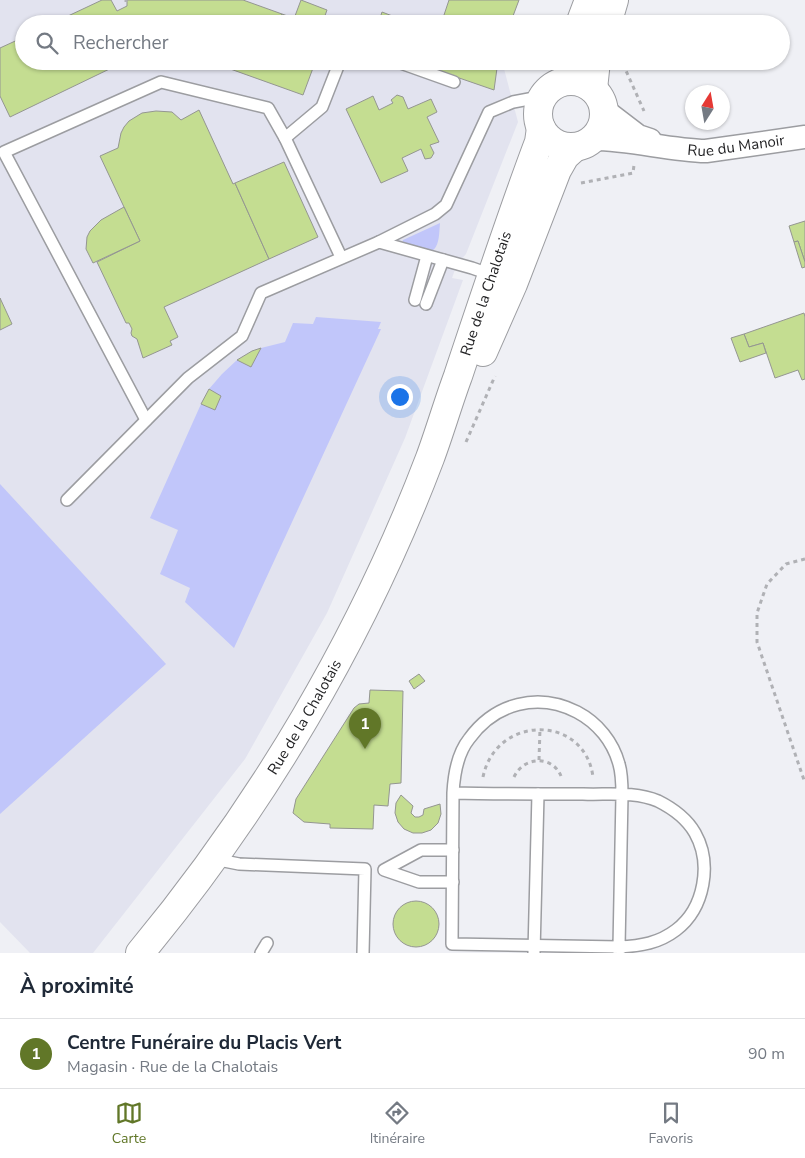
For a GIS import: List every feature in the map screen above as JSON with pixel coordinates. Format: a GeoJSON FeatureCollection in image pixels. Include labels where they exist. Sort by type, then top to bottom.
{"type":"FeatureCollection","features":[{"type":"Feature","properties":{"kind":"main road"},"geometry":{"type":"LineString","coordinates":[[583,15],[589,0]]}},
{"type":"Feature","properties":{"kind":"main road"},"geometry":{"type":"LineString","coordinates":[[610,15],[614,0]]}},
{"type":"Feature","properties":{"kind":"main road"},"geometry":{"type":"LineString","coordinates":[[555,70],[551,87],[543,95],[540,117],[547,137],[555,143],[565,146],[584,143]]}},
{"type":"Feature","properties":{"kind":"main road"},"geometry":{"type":"LineString","coordinates":[[560,70],[572,80],[584,83],[599,100]]}},
{"type":"Feature","properties":{"kind":"main road"},"geometry":{"type":"LineString","coordinates":[[597,70],[599,100]]}},
{"type":"Feature","properties":{"kind":"main road","name":"Rue de la Chalotais"},"geometry":{"type":"LineString","coordinates":[[430,458],[470,381],[510,292],[557,170],[565,156],[600,131],[604,121],[599,100]]}},
{"type":"Feature","properties":{"kind":"main road","name":"Rue de la Chalotais"},"geometry":{"type":"LineString","coordinates":[[140,953],[214,859],[301,724],[346,644],[387,561],[430,458],[539,142],[540,117]]}},
{"type":"Feature","properties":{"kind":"street","name":"Rue du Manoir"},"geometry":{"type":"LineString","coordinates":[[599,100],[638,136],[667,148]]}},
{"type":"Feature","properties":{"kind":"street","name":"Rue du Manoir"},"geometry":{"type":"LineString","coordinates":[[584,143],[607,139],[667,148],[721,150],[805,137]]}},
{"type":"Feature","properties":{"kind":"lane"},"geometry":{"type":"LineString","coordinates":[[285,138],[322,106],[336,70]]}},
{"type":"Feature","properties":{"kind":"lane"},"geometry":{"type":"LineString","coordinates":[[420,70],[454,82]]}},
{"type":"Feature","properties":{"kind":"lane"},"geometry":{"type":"LineString","coordinates":[[146,420],[2,150],[160,82],[268,108],[285,138],[340,257]]}},
{"type":"Feature","properties":{"kind":"lane"},"geometry":{"type":"LineString","coordinates":[[67,500],[188,378],[242,336],[261,294],[340,257],[379,242],[435,214],[446,205],[489,112],[513,102],[529,99],[540,117]]}},
{"type":"Feature","properties":{"kind":"lane"},"geometry":{"type":"LineString","coordinates":[[379,242],[492,275]]}},
{"type":"Feature","properties":{"kind":"lane"},"geometry":{"type":"LineString","coordinates":[[427,256],[421,302],[443,260]]}},
{"type":"Feature","properties":{"kind":"lane"},"geometry":{"type":"LineString","coordinates":[[453,793],[480,794],[564,794],[594,795],[622,795],[640,795],[658,801],[674,810],[695,832],[701,846],[704,874],[698,903],[689,917],[678,929],[660,940],[642,946],[619,950],[452,948],[453,793],[458,760],[468,739],[497,713],[509,707],[534,701],[558,704],[585,716],[594,724],[610,742],[622,779],[622,795],[619,950]]}},
{"type":"Feature","properties":{"kind":"lane"},"geometry":{"type":"LineString","coordinates":[[534,949],[538,794]]}},
{"type":"Feature","properties":{"kind":"lane"},"geometry":{"type":"LineString","coordinates":[[384,870],[421,850],[453,850]]}},
{"type":"Feature","properties":{"kind":"lane"},"geometry":{"type":"LineString","coordinates":[[214,859],[238,864],[384,870],[419,882],[453,882]]}},
{"type":"Feature","properties":{"kind":"lane"},"geometry":{"type":"LineString","coordinates":[[363,953],[365,869]]}},
{"type":"Feature","properties":{"kind":"lane"},"geometry":{"type":"LineString","coordinates":[[261,953],[267,942]]}},
{"type":"Feature","properties":{"kind":"path"},"geometry":{"type":"LineString","coordinates":[[626,70],[645,112],[638,136]]}},
{"type":"Feature","properties":{"kind":"path"},"geometry":{"type":"LineString","coordinates":[[805,559],[786,564],[767,584],[757,613],[757,642],[805,783]]}},
{"type":"Feature","properties":{"kind":"path"},"geometry":{"type":"LineString","coordinates":[[539,760],[540,729]]}},
{"type":"Feature","properties":{"kind":"path"},"geometry":{"type":"LineString","coordinates":[[480,794],[484,769],[495,749],[511,736],[540,729],[562,734],[579,747],[590,762],[594,795]]}},
{"type":"Feature","properties":{"kind":"path"},"geometry":{"type":"LineString","coordinates":[[512,794],[512,785],[517,771],[526,762],[539,760],[553,765],[558,770],[564,794]]}},
{"type":"Feature","properties":{"kind":"shaded area"},"geometry":{"type":"Polygon","coordinates":[[[0,0],[519,0],[513,15],[15,15],[15,70],[504,70],[518,122],[466,254],[457,264],[452,278],[463,280],[405,438],[327,613],[245,759],[93,953],[30,953],[0,922],[0,0]]]}},
{"type":"Feature","properties":{"kind":"shaded area"},"geometry":{"type":"Polygon","coordinates":[[[440,223],[436,247],[430,252],[402,244],[403,240],[440,223]]]}},
{"type":"Feature","properties":{"kind":"shaded area"},"geometry":{"type":"Polygon","coordinates":[[[316,317],[381,322],[378,329],[381,329],[234,648],[185,602],[190,588],[160,574],[178,530],[150,518],[201,404],[215,410],[221,396],[209,389],[237,360],[251,367],[261,348],[285,342],[293,323],[313,324],[316,317]]]}},
{"type":"Feature","properties":{"kind":"shaded area"},"geometry":{"type":"Polygon","coordinates":[[[0,484],[166,664],[0,814],[0,484]]]}},
{"type":"Feature","properties":{"kind":"building"},"geometry":{"type":"Polygon","coordinates":[[[102,0],[111,0],[117,11],[127,6],[127,0],[243,0],[282,14],[282,15],[70,15],[102,0]]]}},
{"type":"Feature","properties":{"kind":"building"},"geometry":{"type":"Polygon","coordinates":[[[301,0],[327,10],[325,15],[295,15],[301,0]]]}},
{"type":"Feature","properties":{"kind":"building"},"geometry":{"type":"Polygon","coordinates":[[[449,0],[519,0],[513,15],[444,15],[449,0]]]}},
{"type":"Feature","properties":{"kind":"building"},"geometry":{"type":"Polygon","coordinates":[[[15,41],[15,70],[107,70],[10,117],[0,96],[0,48],[15,41]]]}},
{"type":"Feature","properties":{"kind":"building"},"geometry":{"type":"Polygon","coordinates":[[[233,70],[312,70],[303,95],[233,70]]]}},
{"type":"Feature","properties":{"kind":"building"},"geometry":{"type":"Polygon","coordinates":[[[436,70],[497,70],[494,90],[436,70]]]}},
{"type":"Feature","properties":{"kind":"building"},"geometry":{"type":"Polygon","coordinates":[[[397,95],[403,97],[408,109],[431,99],[437,112],[427,117],[439,142],[430,145],[434,153],[431,158],[425,159],[421,149],[402,158],[408,171],[381,183],[346,109],[373,96],[379,110],[393,103],[391,100],[397,95]]]}},
{"type":"Feature","properties":{"kind":"building"},"geometry":{"type":"Polygon","coordinates":[[[199,110],[233,184],[235,183],[269,259],[164,307],[178,337],[170,341],[172,345],[143,358],[137,339],[132,336],[132,329],[129,323],[126,323],[97,262],[140,241],[100,156],[118,148],[124,127],[129,121],[142,113],[156,111],[172,112],[181,120],[199,110]]]}},
{"type":"Feature","properties":{"kind":"building"},"geometry":{"type":"Polygon","coordinates":[[[284,162],[318,237],[269,259],[235,183],[284,162]]]}},
{"type":"Feature","properties":{"kind":"building"},"geometry":{"type":"Polygon","coordinates":[[[124,207],[140,241],[93,263],[86,249],[87,237],[90,231],[101,220],[124,207]]]}},
{"type":"Feature","properties":{"kind":"building"},"geometry":{"type":"Polygon","coordinates":[[[805,221],[805,262],[798,241],[794,242],[789,226],[805,221]]]}},
{"type":"Feature","properties":{"kind":"building"},"geometry":{"type":"Polygon","coordinates":[[[798,241],[805,262],[805,267],[802,268],[794,242],[798,241]]]}},
{"type":"Feature","properties":{"kind":"building"},"geometry":{"type":"Polygon","coordinates":[[[0,298],[12,324],[0,330],[0,298]]]}},
{"type":"Feature","properties":{"kind":"building"},"geometry":{"type":"Polygon","coordinates":[[[804,313],[805,379],[802,380],[798,370],[775,378],[763,343],[749,347],[744,334],[804,313]]]}},
{"type":"Feature","properties":{"kind":"building"},"geometry":{"type":"Polygon","coordinates":[[[744,334],[749,347],[763,343],[766,353],[740,362],[731,338],[744,334]]]}},
{"type":"Feature","properties":{"kind":"building"},"geometry":{"type":"Polygon","coordinates":[[[261,348],[251,367],[237,360],[252,351],[261,348]]]}},
{"type":"Feature","properties":{"kind":"building"},"geometry":{"type":"Polygon","coordinates":[[[209,389],[221,396],[215,410],[201,404],[209,389]]]}},
{"type":"Feature","properties":{"kind":"building"},"geometry":{"type":"Polygon","coordinates":[[[419,674],[425,681],[414,689],[409,681],[419,674]]]}},
{"type":"Feature","properties":{"kind":"building"},"geometry":{"type":"Polygon","coordinates":[[[370,690],[403,691],[401,783],[390,784],[388,806],[374,805],[373,829],[330,828],[330,824],[304,822],[293,813],[296,799],[354,708],[359,704],[369,703],[370,690]]]}},
{"type":"Feature","properties":{"kind":"building"},"geometry":{"type":"Polygon","coordinates":[[[401,795],[413,806],[411,813],[415,817],[423,815],[424,809],[440,804],[441,814],[438,823],[431,830],[422,833],[413,833],[404,829],[398,822],[395,813],[396,803],[401,795]]]}},
{"type":"Feature","properties":{"kind":"building"},"geometry":{"type":"Polygon","coordinates":[[[416,901],[429,905],[435,911],[439,924],[435,937],[429,943],[416,947],[403,943],[397,937],[393,924],[397,911],[403,905],[416,901]]]}},
{"type":"Feature","properties":{"kind":"place","name":"Centre Funéraire du Placis Vert"},"geometry":{"type":"Point","coordinates":[365,749]}}]}
